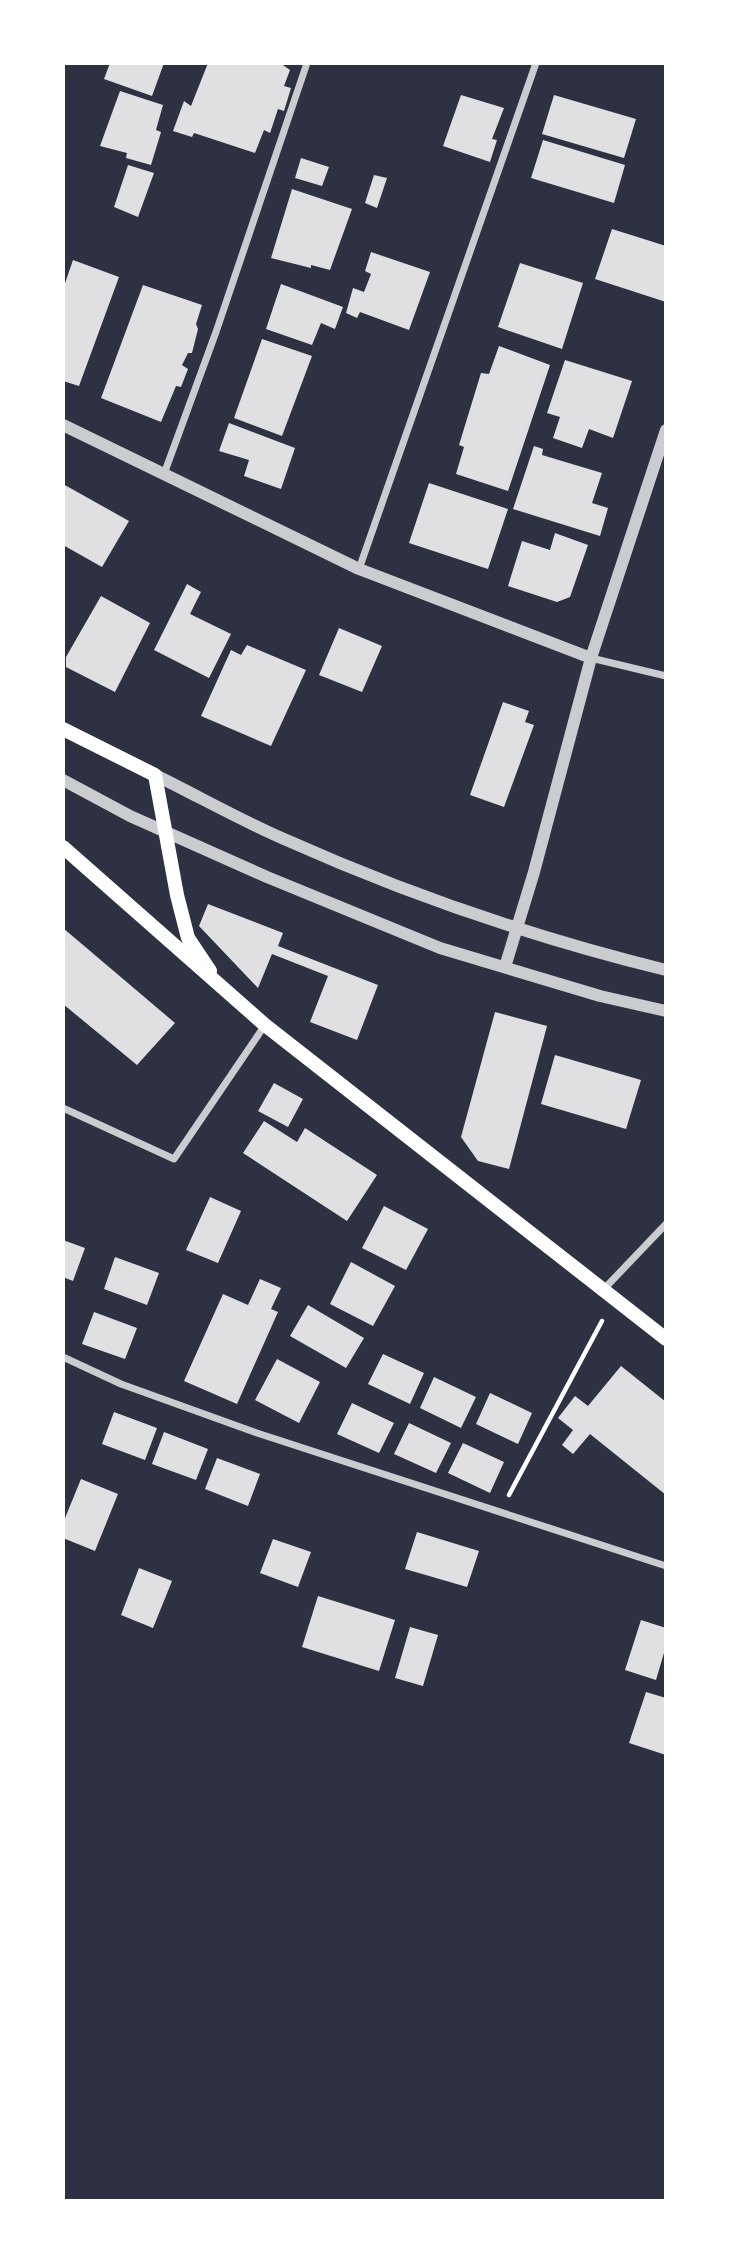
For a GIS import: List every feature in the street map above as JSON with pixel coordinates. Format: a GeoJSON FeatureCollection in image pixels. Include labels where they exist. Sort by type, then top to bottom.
{"type":"FeatureCollection","features":[{"type":"Feature","properties":{"kind":"main road"},"geometry":{"type":"LineString","coordinates":[[63,729],[155,775],[188,938],[222,989]]}},
{"type":"Feature","properties":{"kind":"main road"},"geometry":{"type":"LineString","coordinates":[[63,848],[265,1026],[666,1339]]}},
{"type":"Feature","properties":{"kind":"street"},"geometry":{"type":"LineString","coordinates":[[164,474],[216,332],[307,63]]}},
{"type":"Feature","properties":{"kind":"street"},"geometry":{"type":"LineString","coordinates":[[359,569],[536,63]]}},
{"type":"Feature","properties":{"kind":"street"},"geometry":{"type":"LineString","coordinates":[[63,425],[359,569],[591,658],[666,676]]}},
{"type":"Feature","properties":{"kind":"street"},"geometry":{"type":"LineString","coordinates":[[505,967],[591,658],[666,430]]}},
{"type":"Feature","properties":{"kind":"street"},"geometry":{"type":"LineString","coordinates":[[155,775],[282,839],[454,909],[609,956],[666,970]]}},
{"type":"Feature","properties":{"kind":"street"},"geometry":{"type":"LineString","coordinates":[[63,780],[165,832],[440,948],[600,996],[666,1011]]}},
{"type":"Feature","properties":{"kind":"street"},"geometry":{"type":"LineString","coordinates":[[63,1108],[174,1159],[265,1026]]}},
{"type":"Feature","properties":{"kind":"street"},"geometry":{"type":"LineString","coordinates":[[609,1294],[666,1224]]}},
{"type":"Feature","properties":{"kind":"street"},"geometry":{"type":"LineString","coordinates":[[63,1357],[121,1384],[257,1433],[666,1566]]}},
{"type":"Feature","properties":{"kind":"path"},"geometry":{"type":"LineString","coordinates":[[500,1513],[609,1294]]}},
{"type":"Feature","properties":{"kind":"building"},"geometry":{"type":"Polygon","coordinates":[[[110,63],[164,63],[152,96],[104,79],[110,63]]]}},
{"type":"Feature","properties":{"kind":"building"},"geometry":{"type":"Polygon","coordinates":[[[208,63],[280,63],[290,70],[284,86],[291,88],[284,111],[278,109],[270,133],[264,130],[255,153],[194,133],[192,137],[173,131],[184,101],[191,106],[208,63]]]}},
{"type":"Feature","properties":{"kind":"building"},"geometry":{"type":"Polygon","coordinates":[[[120,91],[163,105],[156,130],[161,132],[151,165],[126,158],[127,153],[100,146],[120,91]]]}},
{"type":"Feature","properties":{"kind":"building"},"geometry":{"type":"Polygon","coordinates":[[[461,95],[504,108],[492,139],[497,140],[490,162],[443,146],[461,95]]]}},
{"type":"Feature","properties":{"kind":"building"},"geometry":{"type":"Polygon","coordinates":[[[554,95],[636,119],[624,158],[542,134],[554,95]]]}},
{"type":"Feature","properties":{"kind":"building"},"geometry":{"type":"Polygon","coordinates":[[[543,140],[625,165],[614,203],[531,178],[543,140]]]}},
{"type":"Feature","properties":{"kind":"building"},"geometry":{"type":"Polygon","coordinates":[[[301,158],[329,167],[322,186],[295,178],[301,158]]]}},
{"type":"Feature","properties":{"kind":"building"},"geometry":{"type":"Polygon","coordinates":[[[128,165],[154,173],[138,217],[114,207],[128,165]]]}},
{"type":"Feature","properties":{"kind":"building"},"geometry":{"type":"Polygon","coordinates":[[[374,175],[387,178],[377,208],[365,203],[374,175]]]}},
{"type":"Feature","properties":{"kind":"building"},"geometry":{"type":"Polygon","coordinates":[[[292,189],[352,209],[330,270],[271,258],[292,189]]]}},
{"type":"Feature","properties":{"kind":"building"},"geometry":{"type":"Polygon","coordinates":[[[612,229],[666,246],[666,302],[595,279],[612,229]]]}},
{"type":"Feature","properties":{"kind":"building"},"geometry":{"type":"Polygon","coordinates":[[[371,252],[430,272],[409,330],[360,312],[357,318],[346,313],[353,288],[364,292],[371,274],[365,271],[371,252]]]}},
{"type":"Feature","properties":{"kind":"building"},"geometry":{"type":"Polygon","coordinates":[[[73,260],[119,277],[79,386],[63,381],[63,289],[73,260]]]}},
{"type":"Feature","properties":{"kind":"building"},"geometry":{"type":"Polygon","coordinates":[[[520,263],[583,283],[562,349],[498,327],[520,263]]]}},
{"type":"Feature","properties":{"kind":"building"},"geometry":{"type":"Polygon","coordinates":[[[281,284],[343,307],[335,329],[321,323],[312,345],[266,329],[281,284]]]}},
{"type":"Feature","properties":{"kind":"building"},"geometry":{"type":"Polygon","coordinates":[[[143,285],[202,305],[192,353],[188,353],[182,365],[188,369],[181,387],[176,386],[161,422],[101,398],[143,285]]]}},
{"type":"Feature","properties":{"kind":"building"},"geometry":{"type":"Polygon","coordinates":[[[262,339],[312,356],[282,436],[234,418],[262,339]]]}},
{"type":"Feature","properties":{"kind":"building"},"geometry":{"type":"Polygon","coordinates":[[[499,346],[550,365],[508,491],[456,474],[464,447],[459,445],[481,373],[489,374],[499,346]]]}},
{"type":"Feature","properties":{"kind":"building"},"geometry":{"type":"Polygon","coordinates":[[[565,360],[632,381],[613,438],[589,429],[582,448],[553,438],[560,417],[547,413],[565,360]]]}},
{"type":"Feature","properties":{"kind":"building"},"geometry":{"type":"Polygon","coordinates":[[[229,423],[295,448],[281,489],[244,476],[249,460],[219,451],[229,423]]]}},
{"type":"Feature","properties":{"kind":"building"},"geometry":{"type":"Polygon","coordinates":[[[534,446],[543,449],[542,455],[602,473],[592,503],[608,508],[600,536],[513,509],[534,446]]]}},
{"type":"Feature","properties":{"kind":"building"},"geometry":{"type":"Polygon","coordinates":[[[429,483],[508,509],[488,569],[409,543],[429,483]]]}},
{"type":"Feature","properties":{"kind":"building"},"geometry":{"type":"Polygon","coordinates":[[[63,484],[129,521],[102,567],[63,545],[63,484]]]}},
{"type":"Feature","properties":{"kind":"building"},"geometry":{"type":"Polygon","coordinates":[[[555,533],[588,545],[570,597],[557,602],[508,586],[522,541],[550,550],[555,533]]]}},
{"type":"Feature","properties":{"kind":"building"},"geometry":{"type":"Polygon","coordinates":[[[187,584],[201,592],[190,614],[231,634],[209,678],[154,650],[187,584]]]}},
{"type":"Feature","properties":{"kind":"building"},"geometry":{"type":"Polygon","coordinates":[[[101,596],[150,623],[115,692],[66,667],[66,657],[101,596]]]}},
{"type":"Feature","properties":{"kind":"building"},"geometry":{"type":"Polygon","coordinates":[[[339,628],[382,646],[362,692],[319,675],[339,628]]]}},
{"type":"Feature","properties":{"kind":"building"},"geometry":{"type":"Polygon","coordinates":[[[247,645],[306,670],[271,746],[201,716],[231,650],[241,655],[247,645]]]}},
{"type":"Feature","properties":{"kind":"building"},"geometry":{"type":"Polygon","coordinates":[[[503,702],[529,711],[525,722],[534,725],[504,807],[470,795],[503,702]]]}},
{"type":"Feature","properties":{"kind":"building"},"geometry":{"type":"Polygon","coordinates":[[[208,904],[283,933],[278,946],[378,985],[357,1040],[310,1022],[328,976],[272,954],[258,988],[199,926],[208,904]]]}},
{"type":"Feature","properties":{"kind":"building"},"geometry":{"type":"Polygon","coordinates":[[[63,928],[175,1023],[137,1065],[63,1004],[63,928]]]}},
{"type":"Feature","properties":{"kind":"building"},"geometry":{"type":"Polygon","coordinates":[[[495,1012],[547,1026],[509,1169],[478,1161],[461,1137],[495,1012]]]}},
{"type":"Feature","properties":{"kind":"building"},"geometry":{"type":"Polygon","coordinates":[[[555,1055],[641,1080],[626,1129],[541,1104],[555,1055]]]}},
{"type":"Feature","properties":{"kind":"building"},"geometry":{"type":"Polygon","coordinates":[[[274,1083],[303,1099],[288,1127],[258,1111],[274,1083]]]}},
{"type":"Feature","properties":{"kind":"building"},"geometry":{"type":"Polygon","coordinates":[[[264,1121],[297,1142],[305,1128],[377,1175],[347,1221],[243,1153],[264,1121]]]}},
{"type":"Feature","properties":{"kind":"building"},"geometry":{"type":"Polygon","coordinates":[[[210,1197],[241,1211],[218,1263],[186,1250],[210,1197]]]}},
{"type":"Feature","properties":{"kind":"building"},"geometry":{"type":"Polygon","coordinates":[[[384,1206],[428,1229],[406,1270],[362,1248],[384,1206]]]}},
{"type":"Feature","properties":{"kind":"building"},"geometry":{"type":"Polygon","coordinates":[[[63,1240],[85,1248],[73,1281],[63,1277],[63,1240]]]}},
{"type":"Feature","properties":{"kind":"building"},"geometry":{"type":"Polygon","coordinates":[[[115,1257],[159,1273],[147,1305],[104,1289],[115,1257]]]}},
{"type":"Feature","properties":{"kind":"building"},"geometry":{"type":"Polygon","coordinates":[[[351,1262],[395,1286],[373,1326],[330,1304],[351,1262]]]}},
{"type":"Feature","properties":{"kind":"building"},"geometry":{"type":"Polygon","coordinates":[[[260,1279],[281,1288],[271,1309],[278,1312],[237,1404],[184,1381],[223,1294],[248,1305],[260,1279]]]}},
{"type":"Feature","properties":{"kind":"building"},"geometry":{"type":"Polygon","coordinates":[[[308,1305],[364,1338],[346,1368],[290,1336],[308,1305]]]}},
{"type":"Feature","properties":{"kind":"building"},"geometry":{"type":"Polygon","coordinates":[[[94,1312],[137,1328],[125,1359],[82,1344],[94,1312]]]}},
{"type":"Feature","properties":{"kind":"building"},"geometry":{"type":"Polygon","coordinates":[[[383,1354],[424,1373],[410,1404],[368,1384],[383,1354]]]}},
{"type":"Feature","properties":{"kind":"building"},"geometry":{"type":"Polygon","coordinates":[[[277,1359],[320,1382],[299,1423],[255,1400],[277,1359]]]}},
{"type":"Feature","properties":{"kind":"building"},"geometry":{"type":"Polygon","coordinates":[[[621,1366],[666,1402],[666,1495],[590,1434],[573,1454],[562,1445],[573,1430],[558,1418],[575,1396],[588,1406],[621,1366]]]}},
{"type":"Feature","properties":{"kind":"building"},"geometry":{"type":"Polygon","coordinates":[[[434,1377],[476,1397],[461,1428],[420,1408],[434,1377]]]}},
{"type":"Feature","properties":{"kind":"building"},"geometry":{"type":"Polygon","coordinates":[[[490,1393],[532,1413],[518,1444],[476,1424],[490,1393]]]}},
{"type":"Feature","properties":{"kind":"building"},"geometry":{"type":"Polygon","coordinates":[[[352,1403],[394,1423],[379,1453],[337,1434],[352,1403]]]}},
{"type":"Feature","properties":{"kind":"building"},"geometry":{"type":"Polygon","coordinates":[[[114,1412],[157,1428],[145,1460],[102,1444],[114,1412]]]}},
{"type":"Feature","properties":{"kind":"building"},"geometry":{"type":"Polygon","coordinates":[[[409,1423],[451,1443],[436,1473],[394,1454],[409,1423]]]}},
{"type":"Feature","properties":{"kind":"building"},"geometry":{"type":"Polygon","coordinates":[[[164,1432],[208,1449],[196,1480],[152,1464],[164,1432]]]}},
{"type":"Feature","properties":{"kind":"building"},"geometry":{"type":"Polygon","coordinates":[[[463,1443],[504,1462],[490,1493],[448,1473],[463,1443]]]}},
{"type":"Feature","properties":{"kind":"building"},"geometry":{"type":"Polygon","coordinates":[[[217,1458],[260,1474],[248,1506],[205,1489],[217,1458]]]}},
{"type":"Feature","properties":{"kind":"building"},"geometry":{"type":"Polygon","coordinates":[[[81,1479],[118,1494],[95,1551],[63,1538],[63,1523],[81,1479]]]}},
{"type":"Feature","properties":{"kind":"building"},"geometry":{"type":"Polygon","coordinates":[[[417,1532],[479,1551],[467,1587],[405,1569],[417,1532]]]}},
{"type":"Feature","properties":{"kind":"building"},"geometry":{"type":"Polygon","coordinates":[[[273,1539],[311,1552],[298,1587],[260,1573],[273,1539]]]}},
{"type":"Feature","properties":{"kind":"building"},"geometry":{"type":"Polygon","coordinates":[[[139,1568],[172,1581],[153,1628],[121,1615],[139,1568]]]}},
{"type":"Feature","properties":{"kind":"building"},"geometry":{"type":"Polygon","coordinates":[[[318,1596],[395,1620],[379,1671],[302,1647],[318,1596]]]}},
{"type":"Feature","properties":{"kind":"building"},"geometry":{"type":"Polygon","coordinates":[[[641,1620],[666,1628],[666,1646],[656,1680],[625,1670],[641,1620]]]}},
{"type":"Feature","properties":{"kind":"building"},"geometry":{"type":"Polygon","coordinates":[[[410,1627],[438,1635],[423,1686],[395,1678],[410,1627]]]}},
{"type":"Feature","properties":{"kind":"building"},"geometry":{"type":"Polygon","coordinates":[[[646,1692],[666,1698],[666,1755],[629,1743],[646,1692]]]}}]}
